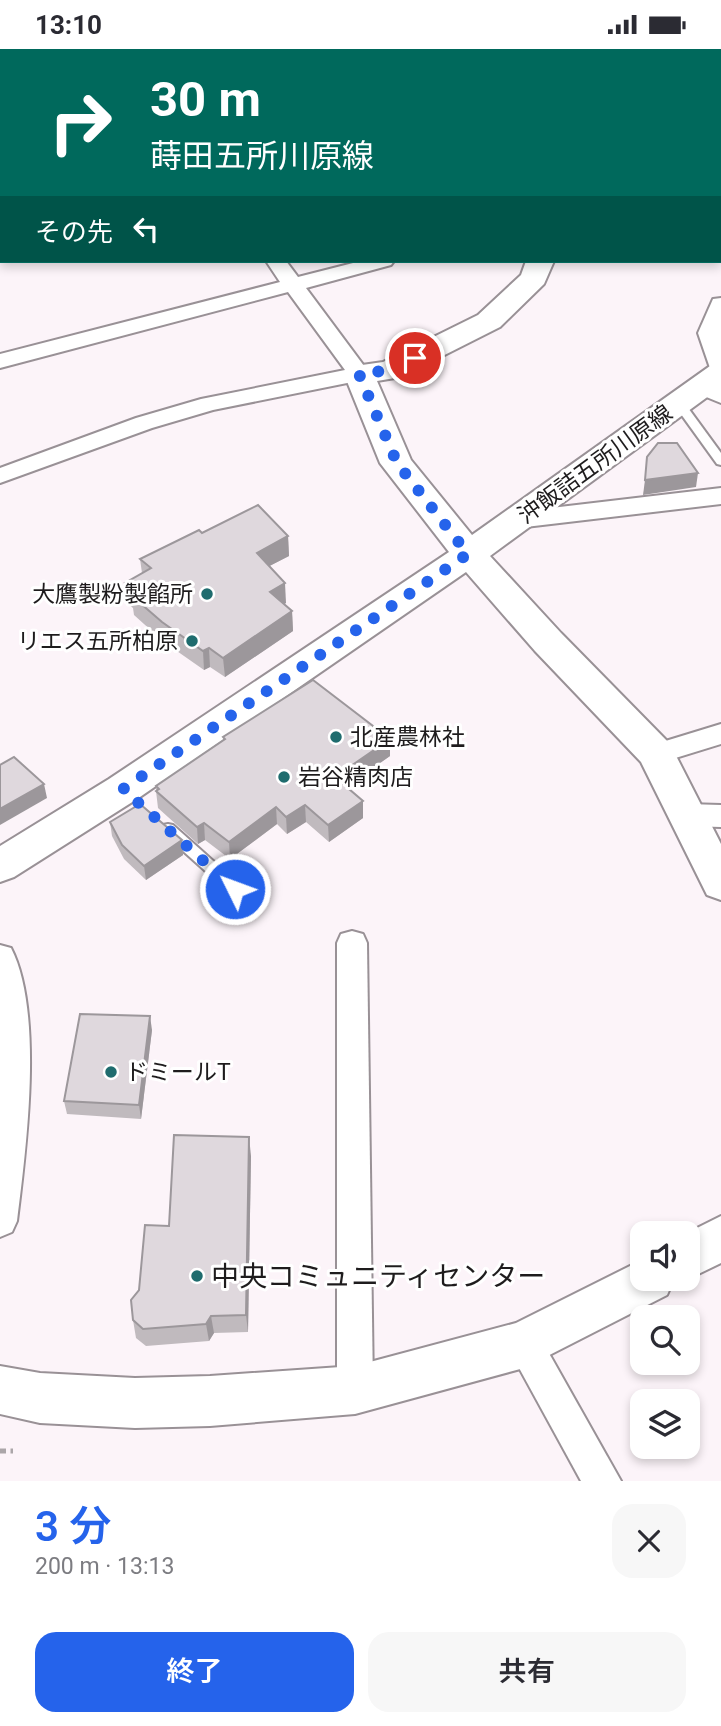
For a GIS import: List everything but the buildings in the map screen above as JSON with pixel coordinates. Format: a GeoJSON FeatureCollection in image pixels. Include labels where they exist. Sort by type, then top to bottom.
{"type":"FeatureCollection","features":[{"type":"Feature","properties":{"kind":"main road"},"geometry":{"type":"LineString","coordinates":[[539,263],[534,278],[489,321],[390,370],[359,374],[397,463],[468,554],[656,754],[704,815],[721,884]]}},
{"type":"Feature","properties":{"kind":"main road","name":"沖飯詰五所川原線"},"geometry":{"type":"LineString","coordinates":[[0,866],[128,793],[709,385]]}},
{"type":"Feature","properties":{"kind":"main road"},"geometry":{"type":"LineString","coordinates":[[700,1250],[721,1238]]}},
{"type":"Feature","properties":{"kind":"main road"},"geometry":{"type":"LineString","coordinates":[[0,1390],[40,1398],[135,1403],[223,1400],[355,1390],[524,1344],[630,1289]]}},
{"type":"Feature","properties":{"kind":"street"},"geometry":{"type":"LineString","coordinates":[[0,476],[144,423],[209,404],[359,374],[278,263]]}},
{"type":"Feature","properties":{"kind":"street"},"geometry":{"type":"LineString","coordinates":[[0,361],[377,263]]}},
{"type":"Feature","properties":{"kind":"street"},"geometry":{"type":"LineString","coordinates":[[709,385],[709,333],[721,304]]}},
{"type":"Feature","properties":{"kind":"street"},"geometry":{"type":"LineString","coordinates":[[517,520],[721,496]]}},
{"type":"Feature","properties":{"kind":"street"},"geometry":{"type":"LineString","coordinates":[[656,754],[721,734]]}},
{"type":"Feature","properties":{"kind":"street"},"geometry":{"type":"LineString","coordinates":[[352,943],[355,1390]]}},
{"type":"Feature","properties":{"kind":"street"},"geometry":{"type":"LineString","coordinates":[[0,957],[13,1060],[11,1136],[0,1221]]}},
{"type":"Feature","properties":{"kind":"street"},"geometry":{"type":"LineString","coordinates":[[524,1344],[602,1481]]}},
{"type":"Feature","properties":{"kind":"lane"},"geometry":{"type":"LineString","coordinates":[[709,385],[721,461]]}},
{"type":"Feature","properties":{"kind":"lane"},"geometry":{"type":"LineString","coordinates":[[154,816],[235,889]]}},
{"type":"Feature","properties":{"kind":"path"},"geometry":{"type":"LineString","coordinates":[[0,1451],[13,1451]]}},
{"type":"Feature","properties":{"kind":"place","name":"大鷹製粉製餡所"},"geometry":{"type":"Point","coordinates":[207,594]}},
{"type":"Feature","properties":{"kind":"place","name":"リエス五所柏原"},"geometry":{"type":"Point","coordinates":[192,641]}},
{"type":"Feature","properties":{"kind":"place","name":"北産農林社"},"geometry":{"type":"Point","coordinates":[336,737]}},
{"type":"Feature","properties":{"kind":"place","name":"岩谷精肉店"},"geometry":{"type":"Point","coordinates":[284,777]}},
{"type":"Feature","properties":{"kind":"place","name":"ドミールT"},"geometry":{"type":"Point","coordinates":[111,1072]}},
{"type":"Feature","properties":{"kind":"place","name":"中央コミュニティセンター"},"geometry":{"type":"Point","coordinates":[197,1276]}},
{"type":"Feature","properties":{"kind":"route"},"geometry":{"type":"LineString","coordinates":[[235,889],[123,789],[468,554],[397,463],[359,374],[390,370],[415,358]]}}]}
